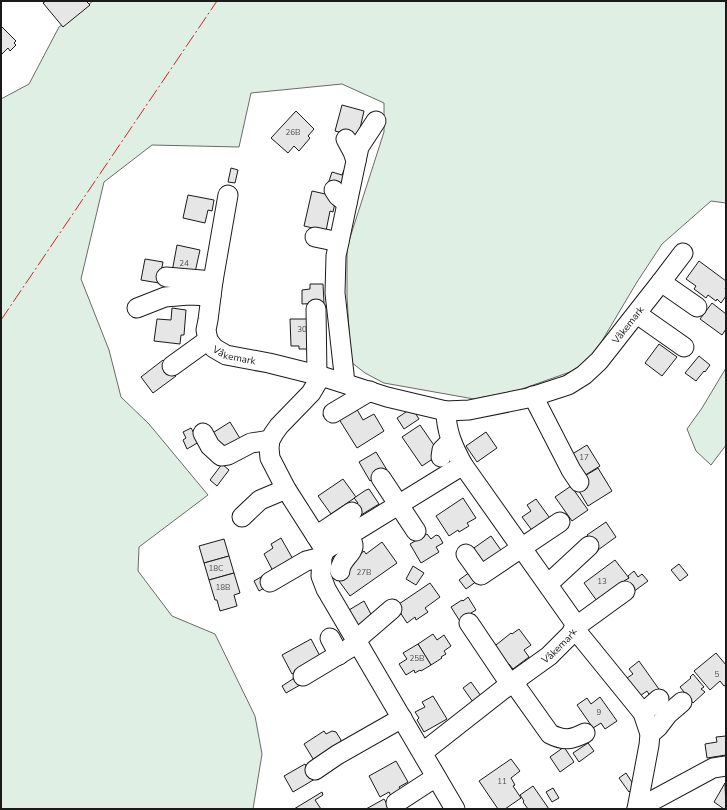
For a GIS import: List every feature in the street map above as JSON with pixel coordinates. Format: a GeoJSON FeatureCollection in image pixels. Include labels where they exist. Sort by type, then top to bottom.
{"type":"FeatureCollection","features":[{"type":"Feature","properties":{"kind":"street"},"geometry":{"type":"LineString","coordinates":[[345,383],[335,292],[336,256],[339,242],[340,196],[355,166],[359,146],[376,120]]}},
{"type":"Feature","properties":{"kind":"street"},"geometry":{"type":"LineString","coordinates":[[346,139],[353,152],[355,166]]}},
{"type":"Feature","properties":{"kind":"street","name":"Våkemark"},"geometry":{"type":"LineString","coordinates":[[228,194],[206,330],[208,340],[214,348],[226,355],[269,363],[345,383],[387,397],[446,411],[469,410],[533,396],[568,385],[584,375],[599,361],[683,253]]}},
{"type":"Feature","properties":{"kind":"street"},"geometry":{"type":"LineString","coordinates":[[315,237],[339,242]]}},
{"type":"Feature","properties":{"kind":"street"},"geometry":{"type":"LineString","coordinates":[[166,277],[212,288]]}},
{"type":"Feature","properties":{"kind":"street"},"geometry":{"type":"LineString","coordinates":[[661,282],[697,307]]}},
{"type":"Feature","properties":{"kind":"street"},"geometry":{"type":"LineString","coordinates":[[137,308],[165,297],[189,295],[212,288]]}},
{"type":"Feature","properties":{"kind":"street"},"geometry":{"type":"LineString","coordinates":[[316,309],[319,376],[311,393],[279,426],[270,440],[270,458],[286,489],[321,548],[321,576],[326,589],[455,809]]}},
{"type":"Feature","properties":{"kind":"street"},"geometry":{"type":"LineString","coordinates":[[637,314],[684,348]]}},
{"type":"Feature","properties":{"kind":"street"},"geometry":{"type":"LineString","coordinates":[[172,366],[208,340]]}},
{"type":"Feature","properties":{"kind":"street"},"geometry":{"type":"LineString","coordinates":[[333,413],[370,391]]}},
{"type":"Feature","properties":{"kind":"street"},"geometry":{"type":"LineString","coordinates":[[533,396],[579,482]]}},
{"type":"Feature","properties":{"kind":"street","name":"Våkemark"},"geometry":{"type":"LineString","coordinates":[[422,753],[511,683],[549,656],[571,634],[574,628],[574,622],[570,616],[463,465],[451,441],[447,426],[446,411]]}},
{"type":"Feature","properties":{"kind":"street"},"geometry":{"type":"LineString","coordinates":[[203,433],[210,446],[221,456],[228,455],[251,443],[270,440]]}},
{"type":"Feature","properties":{"kind":"street"},"geometry":{"type":"LineString","coordinates":[[441,456],[442,450],[451,441]]}},
{"type":"Feature","properties":{"kind":"street"},"geometry":{"type":"LineString","coordinates":[[321,548],[348,536],[463,465]]}},
{"type":"Feature","properties":{"kind":"street"},"geometry":{"type":"LineString","coordinates":[[381,478],[416,531]]}},
{"type":"Feature","properties":{"kind":"street"},"geometry":{"type":"LineString","coordinates":[[242,518],[260,500],[286,489]]}},
{"type":"Feature","properties":{"kind":"street"},"geometry":{"type":"LineString","coordinates":[[270,582],[306,561],[321,548],[352,512]]}},
{"type":"Feature","properties":{"kind":"street"},"geometry":{"type":"LineString","coordinates":[[466,554],[481,575],[560,522]]}},
{"type":"Feature","properties":{"kind":"street"},"geometry":{"type":"LineString","coordinates":[[340,571],[340,566],[352,550],[353,544],[348,536]]}},
{"type":"Feature","properties":{"kind":"street"},"geometry":{"type":"LineString","coordinates":[[548,584],[589,546]]}},
{"type":"Feature","properties":{"kind":"street"},"geometry":{"type":"LineString","coordinates":[[625,591],[574,628],[643,714],[650,734],[637,809]]}},
{"type":"Feature","properties":{"kind":"street"},"geometry":{"type":"LineString","coordinates":[[303,676],[339,655],[357,642],[392,609]]}},
{"type":"Feature","properties":{"kind":"street"},"geometry":{"type":"LineString","coordinates":[[469,623],[511,683],[550,734],[559,738],[574,738],[585,734]]}},
{"type":"Feature","properties":{"kind":"street"},"geometry":{"type":"LineString","coordinates":[[330,638],[339,655]]}},
{"type":"Feature","properties":{"kind":"street"},"geometry":{"type":"LineString","coordinates":[[643,714],[659,699]]}},
{"type":"Feature","properties":{"kind":"street"},"geometry":{"type":"LineString","coordinates":[[650,734],[658,728],[668,714],[682,702]]}},
{"type":"Feature","properties":{"kind":"street"},"geometry":{"type":"LineString","coordinates":[[315,770],[337,755],[402,718]]}},
{"type":"Feature","properties":{"kind":"street"},"geometry":{"type":"LineString","coordinates":[[637,809],[713,768],[726,766]]}},
{"type":"Feature","properties":{"kind":"street"},"geometry":{"type":"LineString","coordinates":[[396,803],[436,777]]}},
{"type":"Feature","properties":{"kind":"green space"},"geometry":{"type":"Polygon","coordinates":[[[93,1],[726,1],[726,203],[711,201],[662,244],[637,282],[587,366],[519,390],[474,399],[384,383],[365,373],[351,362],[347,297],[347,247],[384,132],[384,103],[342,84],[251,93],[239,147],[152,145],[104,182],[81,279],[109,350],[121,397],[149,424],[208,495],[139,547],[138,571],[172,616],[215,634],[255,716],[262,754],[253,809],[1,809],[1,99],[29,84],[59,27],[93,1]]]}},
{"type":"Feature","properties":{"kind":"green space"},"geometry":{"type":"Polygon","coordinates":[[[726,368],[726,445],[711,465],[696,451],[687,429],[702,408],[726,368]]]}},
{"type":"Feature","properties":{"kind":"building"},"geometry":{"type":"Polygon","coordinates":[[[46,1],[86,1],[90,5],[63,27],[43,3],[46,1]]]}},
{"type":"Feature","properties":{"kind":"building"},"geometry":{"type":"Polygon","coordinates":[[[1,26],[16,41],[14,43],[16,45],[10,51],[8,48],[1,55],[1,26]]]}},
{"type":"Feature","properties":{"kind":"building"},"geometry":{"type":"Polygon","coordinates":[[[342,105],[364,111],[358,137],[335,131],[342,105]]]}},
{"type":"Feature","properties":{"kind":"building"},"geometry":{"type":"Polygon","coordinates":[[[296,111],[314,129],[308,136],[310,138],[299,151],[294,146],[288,153],[271,138],[296,111]]]}},
{"type":"Feature","properties":{"kind":"building"},"geometry":{"type":"Polygon","coordinates":[[[231,168],[238,170],[235,183],[228,182],[231,168]]]}},
{"type":"Feature","properties":{"kind":"building"},"geometry":{"type":"Polygon","coordinates":[[[344,170],[349,171],[345,188],[328,184],[332,172],[342,175],[344,170]]]}},
{"type":"Feature","properties":{"kind":"building"},"geometry":{"type":"Polygon","coordinates":[[[312,191],[334,196],[335,203],[333,212],[330,211],[326,231],[304,226],[312,191]]]}},
{"type":"Feature","properties":{"kind":"building"},"geometry":{"type":"Polygon","coordinates":[[[188,195],[214,200],[212,211],[208,210],[205,223],[183,218],[188,195]]]}},
{"type":"Feature","properties":{"kind":"building"},"geometry":{"type":"Polygon","coordinates":[[[177,245],[200,250],[194,277],[172,272],[177,245]]]}},
{"type":"Feature","properties":{"kind":"building"},"geometry":{"type":"Polygon","coordinates":[[[145,259],[163,262],[159,283],[141,280],[145,259]]]}},
{"type":"Feature","properties":{"kind":"building"},"geometry":{"type":"Polygon","coordinates":[[[699,261],[726,281],[726,296],[721,303],[717,299],[716,301],[708,295],[706,298],[694,289],[696,286],[686,279],[699,261]]]}},
{"type":"Feature","properties":{"kind":"building"},"geometry":{"type":"Polygon","coordinates":[[[310,284],[323,284],[324,303],[302,304],[302,290],[310,289],[310,284]]]}},
{"type":"Feature","properties":{"kind":"building"},"geometry":{"type":"Polygon","coordinates":[[[712,303],[726,314],[726,329],[722,335],[700,319],[712,303]]]}},
{"type":"Feature","properties":{"kind":"building"},"geometry":{"type":"Polygon","coordinates":[[[172,308],[186,310],[184,335],[181,335],[180,344],[154,341],[157,319],[171,320],[172,308]]]}},
{"type":"Feature","properties":{"kind":"building"},"geometry":{"type":"Polygon","coordinates":[[[290,319],[313,319],[310,349],[299,349],[299,346],[291,346],[290,319]]]}},
{"type":"Feature","properties":{"kind":"building"},"geometry":{"type":"Polygon","coordinates":[[[659,344],[677,357],[662,376],[645,363],[659,344]]]}},
{"type":"Feature","properties":{"kind":"building"},"geometry":{"type":"Polygon","coordinates":[[[699,356],[710,365],[696,381],[685,373],[699,356]]]}},
{"type":"Feature","properties":{"kind":"building"},"geometry":{"type":"Polygon","coordinates":[[[163,360],[176,376],[153,393],[141,377],[163,360]]]}},
{"type":"Feature","properties":{"kind":"building"},"geometry":{"type":"Polygon","coordinates":[[[355,406],[363,420],[374,414],[384,431],[357,448],[337,416],[355,406]]]}},
{"type":"Feature","properties":{"kind":"building"},"geometry":{"type":"Polygon","coordinates":[[[412,408],[419,419],[404,429],[397,418],[412,408]]]}},
{"type":"Feature","properties":{"kind":"building"},"geometry":{"type":"Polygon","coordinates":[[[230,422],[241,440],[221,451],[211,434],[230,422]]]}},
{"type":"Feature","properties":{"kind":"building"},"geometry":{"type":"Polygon","coordinates":[[[420,425],[440,454],[422,466],[402,437],[420,425]]]}},
{"type":"Feature","properties":{"kind":"building"},"geometry":{"type":"Polygon","coordinates":[[[191,428],[199,442],[187,449],[183,440],[186,438],[183,432],[191,428]]]}},
{"type":"Feature","properties":{"kind":"building"},"geometry":{"type":"Polygon","coordinates":[[[486,432],[497,448],[477,462],[466,446],[486,432]]]}},
{"type":"Feature","properties":{"kind":"building"},"geometry":{"type":"Polygon","coordinates":[[[587,445],[600,466],[582,477],[569,456],[587,445]]]}},
{"type":"Feature","properties":{"kind":"building"},"geometry":{"type":"Polygon","coordinates":[[[376,452],[387,470],[370,481],[359,462],[376,452]]]}},
{"type":"Feature","properties":{"kind":"building"},"geometry":{"type":"Polygon","coordinates":[[[222,464],[229,470],[217,486],[210,480],[222,464]]]}},
{"type":"Feature","properties":{"kind":"building"},"geometry":{"type":"Polygon","coordinates":[[[598,468],[612,491],[588,506],[579,491],[588,485],[583,477],[598,468]]]}},
{"type":"Feature","properties":{"kind":"building"},"geometry":{"type":"Polygon","coordinates":[[[343,479],[356,497],[331,514],[318,496],[343,479]]]}},
{"type":"Feature","properties":{"kind":"building"},"geometry":{"type":"Polygon","coordinates":[[[571,486],[588,510],[572,521],[555,497],[571,486]]]}},
{"type":"Feature","properties":{"kind":"building"},"geometry":{"type":"Polygon","coordinates":[[[369,489],[379,504],[361,515],[354,505],[358,503],[354,498],[369,489]]]}},
{"type":"Feature","properties":{"kind":"building"},"geometry":{"type":"Polygon","coordinates":[[[463,498],[476,518],[467,523],[469,526],[459,532],[458,530],[449,536],[436,516],[463,498]]]}},
{"type":"Feature","properties":{"kind":"building"},"geometry":{"type":"Polygon","coordinates":[[[536,499],[552,521],[534,533],[522,517],[531,511],[527,505],[536,499]]]}},
{"type":"Feature","properties":{"kind":"building"},"geometry":{"type":"Polygon","coordinates":[[[606,522],[616,537],[598,550],[587,535],[606,522]]]}},
{"type":"Feature","properties":{"kind":"building"},"geometry":{"type":"Polygon","coordinates":[[[427,534],[431,539],[436,535],[439,536],[443,543],[436,547],[439,552],[421,563],[410,544],[427,534]]]}},
{"type":"Feature","properties":{"kind":"building"},"geometry":{"type":"Polygon","coordinates":[[[491,536],[503,553],[483,567],[471,550],[491,536]]]}},
{"type":"Feature","properties":{"kind":"building"},"geometry":{"type":"Polygon","coordinates":[[[281,538],[294,561],[274,573],[264,554],[273,548],[271,544],[281,538]]]}},
{"type":"Feature","properties":{"kind":"building"},"geometry":{"type":"Polygon","coordinates":[[[224,539],[229,556],[204,563],[199,546],[224,539]]]}},
{"type":"Feature","properties":{"kind":"building"},"geometry":{"type":"Polygon","coordinates":[[[382,542],[397,563],[350,596],[339,581],[348,575],[343,570],[353,559],[364,551],[366,554],[382,542]]]}},
{"type":"Feature","properties":{"kind":"building"},"geometry":{"type":"Polygon","coordinates":[[[229,556],[234,573],[209,580],[204,563],[229,556]]]}},
{"type":"Feature","properties":{"kind":"building"},"geometry":{"type":"Polygon","coordinates":[[[615,560],[629,578],[597,601],[584,583],[615,560]]]}},
{"type":"Feature","properties":{"kind":"building"},"geometry":{"type":"Polygon","coordinates":[[[679,564],[688,575],[680,581],[671,570],[679,564]]]}},
{"type":"Feature","properties":{"kind":"building"},"geometry":{"type":"Polygon","coordinates":[[[413,566],[424,573],[416,585],[406,579],[413,566]]]}},
{"type":"Feature","properties":{"kind":"building"},"geometry":{"type":"Polygon","coordinates":[[[634,571],[638,577],[642,574],[648,581],[633,592],[624,581],[629,578],[628,576],[634,571]]]}},
{"type":"Feature","properties":{"kind":"building"},"geometry":{"type":"Polygon","coordinates":[[[470,572],[477,581],[466,589],[459,580],[470,572]]]}},
{"type":"Feature","properties":{"kind":"building"},"geometry":{"type":"Polygon","coordinates":[[[234,573],[240,593],[234,595],[237,606],[220,611],[209,580],[234,573]]]}},
{"type":"Feature","properties":{"kind":"building"},"geometry":{"type":"Polygon","coordinates":[[[261,577],[266,587],[259,591],[254,581],[261,577]]]}},
{"type":"Feature","properties":{"kind":"building"},"geometry":{"type":"Polygon","coordinates":[[[430,583],[440,597],[425,608],[428,612],[416,620],[415,617],[407,623],[396,606],[430,583]]]}},
{"type":"Feature","properties":{"kind":"building"},"geometry":{"type":"Polygon","coordinates":[[[468,597],[476,610],[471,613],[472,616],[461,623],[451,607],[468,597]]]}},
{"type":"Feature","properties":{"kind":"building"},"geometry":{"type":"Polygon","coordinates":[[[364,601],[372,616],[358,625],[349,610],[364,601]]]}},
{"type":"Feature","properties":{"kind":"building"},"geometry":{"type":"Polygon","coordinates":[[[519,629],[531,645],[524,650],[529,657],[513,669],[509,664],[505,667],[491,649],[511,633],[512,634],[519,629]]]}},
{"type":"Feature","properties":{"kind":"building"},"geometry":{"type":"Polygon","coordinates":[[[433,634],[437,640],[444,635],[451,646],[444,651],[446,654],[441,657],[442,658],[431,665],[418,644],[433,634]]]}},
{"type":"Feature","properties":{"kind":"building"},"geometry":{"type":"Polygon","coordinates":[[[311,639],[321,658],[292,674],[282,655],[311,639]]]}},
{"type":"Feature","properties":{"kind":"building"},"geometry":{"type":"Polygon","coordinates":[[[418,644],[431,665],[421,671],[420,670],[415,673],[414,670],[406,675],[399,664],[407,659],[403,653],[418,644]]]}},
{"type":"Feature","properties":{"kind":"building"},"geometry":{"type":"Polygon","coordinates":[[[716,653],[726,665],[726,685],[724,686],[720,681],[710,690],[694,671],[716,653]]]}},
{"type":"Feature","properties":{"kind":"building"},"geometry":{"type":"Polygon","coordinates":[[[639,661],[661,692],[652,699],[647,691],[637,698],[624,680],[633,674],[629,669],[639,661]]]}},
{"type":"Feature","properties":{"kind":"building"},"geometry":{"type":"Polygon","coordinates":[[[693,674],[704,687],[701,689],[705,692],[693,703],[680,687],[691,678],[690,677],[693,674]]]}},
{"type":"Feature","properties":{"kind":"building"},"geometry":{"type":"Polygon","coordinates":[[[296,677],[300,685],[286,693],[282,686],[296,677]]]}},
{"type":"Feature","properties":{"kind":"building"},"geometry":{"type":"Polygon","coordinates":[[[471,682],[481,696],[473,702],[463,688],[471,682]]]}},
{"type":"Feature","properties":{"kind":"building"},"geometry":{"type":"Polygon","coordinates":[[[433,696],[447,719],[424,732],[417,720],[419,718],[415,712],[425,707],[422,702],[433,696]]]}},
{"type":"Feature","properties":{"kind":"building"},"geometry":{"type":"Polygon","coordinates":[[[600,697],[617,721],[605,729],[601,723],[593,728],[577,705],[587,698],[591,704],[600,697]]]}},
{"type":"Feature","properties":{"kind":"building"},"geometry":{"type":"Polygon","coordinates":[[[324,731],[326,734],[332,731],[336,732],[341,740],[340,744],[315,762],[304,744],[324,731]]]}},
{"type":"Feature","properties":{"kind":"building"},"geometry":{"type":"Polygon","coordinates":[[[726,736],[726,755],[707,758],[705,744],[717,742],[716,737],[726,736]]]}},
{"type":"Feature","properties":{"kind":"building"},"geometry":{"type":"Polygon","coordinates":[[[588,743],[594,751],[579,762],[573,753],[588,743]]]}},
{"type":"Feature","properties":{"kind":"building"},"geometry":{"type":"Polygon","coordinates":[[[564,747],[574,762],[560,772],[550,757],[564,747]]]}},
{"type":"Feature","properties":{"kind":"building"},"geometry":{"type":"Polygon","coordinates":[[[511,759],[520,771],[511,778],[515,785],[513,786],[521,798],[505,809],[498,809],[479,781],[511,759]]]}},
{"type":"Feature","properties":{"kind":"building"},"geometry":{"type":"Polygon","coordinates":[[[396,761],[408,782],[399,787],[401,790],[391,796],[389,792],[380,797],[369,776],[396,761]]]}},
{"type":"Feature","properties":{"kind":"building"},"geometry":{"type":"Polygon","coordinates":[[[305,764],[315,779],[293,792],[284,776],[305,764]]]}},
{"type":"Feature","properties":{"kind":"building"},"geometry":{"type":"Polygon","coordinates":[[[626,773],[635,787],[629,792],[619,778],[626,773]]]}},
{"type":"Feature","properties":{"kind":"building"},"geometry":{"type":"Polygon","coordinates":[[[725,783],[726,809],[724,809],[714,802],[725,783]]]}},
{"type":"Feature","properties":{"kind":"building"},"geometry":{"type":"Polygon","coordinates":[[[533,786],[549,809],[528,809],[523,802],[524,801],[520,795],[533,786]]]}},
{"type":"Feature","properties":{"kind":"building"},"geometry":{"type":"Polygon","coordinates":[[[553,788],[559,798],[552,802],[546,792],[553,788]]]}},
{"type":"Feature","properties":{"kind":"building"},"geometry":{"type":"Polygon","coordinates":[[[322,792],[323,795],[315,800],[321,809],[294,809],[322,792]]]}},
{"type":"Feature","properties":{"kind":"building"},"geometry":{"type":"Polygon","coordinates":[[[384,799],[390,809],[366,809],[384,799]]]}},
{"type":"Feature","properties":{"kind":"power"},"geometry":{"type":"LineString","coordinates":[[1,320],[217,1]]}}]}
